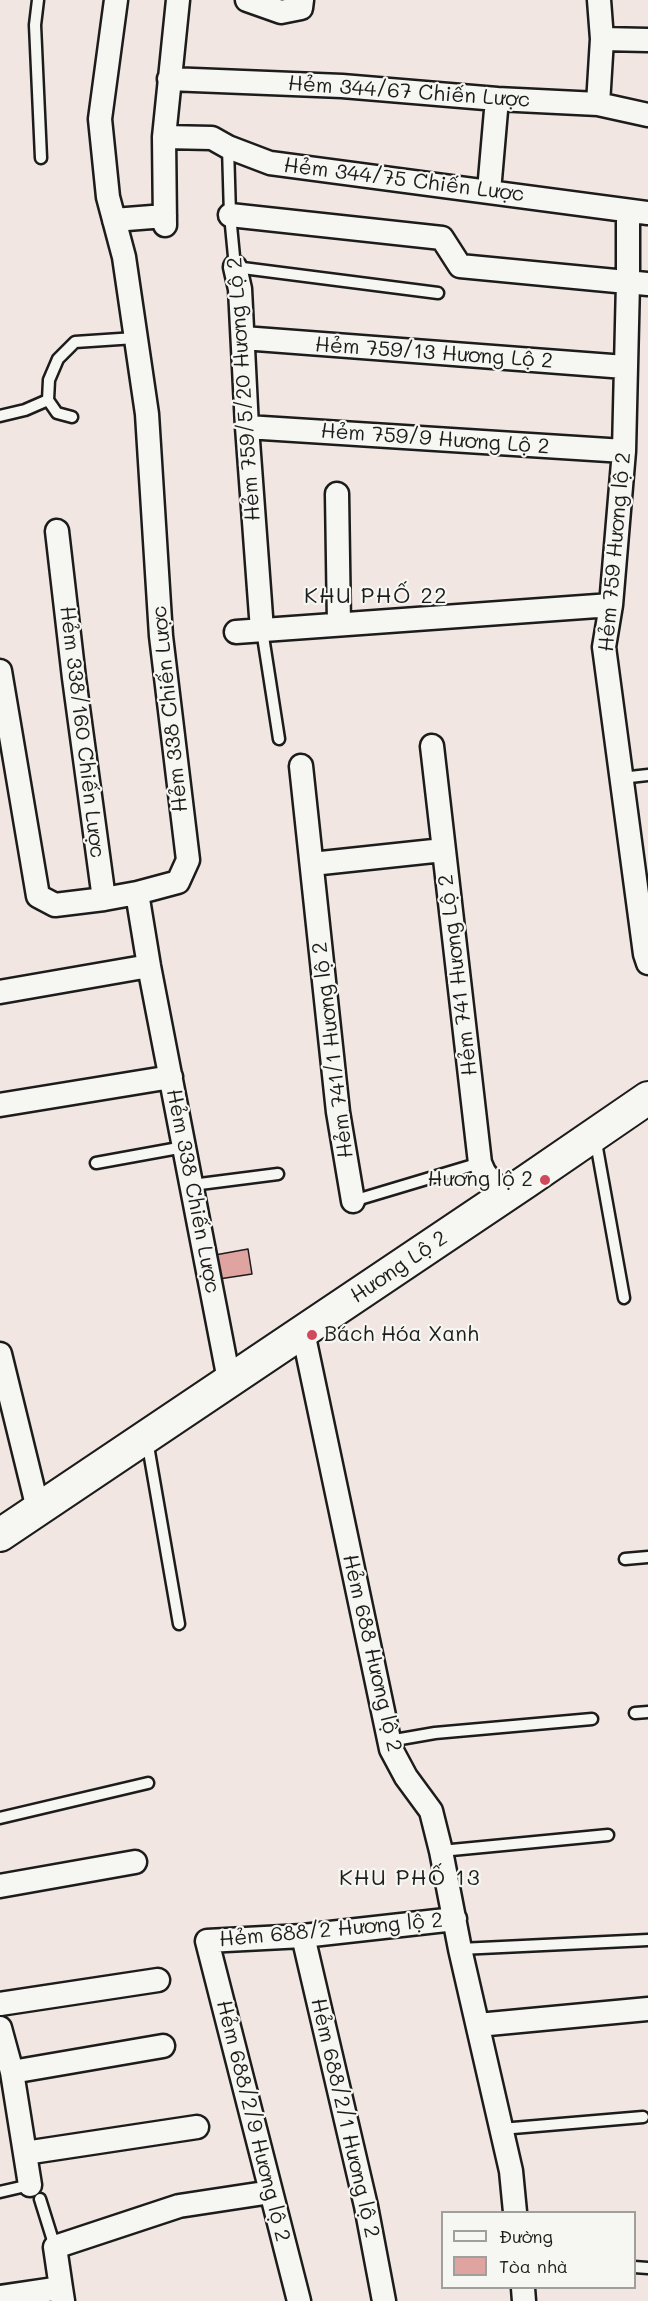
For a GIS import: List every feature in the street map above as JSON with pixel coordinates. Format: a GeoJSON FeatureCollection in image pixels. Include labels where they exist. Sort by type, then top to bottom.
{"type":"FeatureCollection","features":[{"type":"Feature","properties":{"kind":"main road","name":"Hương Lộ 2"},"geometry":{"type":"LineString","coordinates":[[0,1535],[648,1098]]}},
{"type":"Feature","properties":{"kind":"street","name":"Hẻm 338 Chiến Lược"},"geometry":{"type":"LineString","coordinates":[[116,0],[100,119],[108,197],[124,257],[147,414],[160,636],[188,860],[178,882],[137,893],[149,966],[230,1380]]}},
{"type":"Feature","properties":{"kind":"street"},"geometry":{"type":"LineString","coordinates":[[114,220],[165,220],[164,137],[178,0]]}},
{"type":"Feature","properties":{"kind":"street"},"geometry":{"type":"LineString","coordinates":[[247,0],[281,12],[301,8],[302,0]]}},
{"type":"Feature","properties":{"kind":"street"},"geometry":{"type":"LineString","coordinates":[[598,104],[602,39],[599,0]]}},
{"type":"Feature","properties":{"kind":"street"},"geometry":{"type":"LineString","coordinates":[[602,39],[648,40]]}},
{"type":"Feature","properties":{"kind":"street","name":"Hẻm 344/67 Chiến Lược"},"geometry":{"type":"LineString","coordinates":[[169,80],[342,86],[497,99],[598,104],[648,114]]}},
{"type":"Feature","properties":{"kind":"street"},"geometry":{"type":"LineString","coordinates":[[489,191],[497,99]]}},
{"type":"Feature","properties":{"kind":"street","name":"Hẻm 344/75 Chiến Lược"},"geometry":{"type":"LineString","coordinates":[[164,137],[212,138],[228,147],[270,163],[638,212]]}},
{"type":"Feature","properties":{"kind":"street","name":"Hẻm 759 Hương lộ 2"},"geometry":{"type":"LineString","coordinates":[[638,212],[638,283],[625,367],[624,451],[611,605],[604,647],[621,778],[642,880],[645,954],[648,963]]}},
{"type":"Feature","properties":{"kind":"street"},"geometry":{"type":"LineString","coordinates":[[230,215],[442,238],[460,266],[638,283]]}},
{"type":"Feature","properties":{"kind":"street","name":"Hẻm 759/5/20 Hương Lộ 2"},"geometry":{"type":"LineString","coordinates":[[235,267],[240,289],[247,427],[262,630]]}},
{"type":"Feature","properties":{"kind":"street","name":"Hẻm 759/13 Hương Lộ 2"},"geometry":{"type":"LineString","coordinates":[[243,338],[625,367]]}},
{"type":"Feature","properties":{"kind":"street","name":"Hẻm 759/9 Hương Lộ 2"},"geometry":{"type":"LineString","coordinates":[[247,427],[624,451]]}},
{"type":"Feature","properties":{"kind":"street"},"geometry":{"type":"LineString","coordinates":[[337,494],[339,624]]}},
{"type":"Feature","properties":{"kind":"street","name":"Hẻm 338/160 Chiến Lược"},"geometry":{"type":"LineString","coordinates":[[57,531],[72,666],[104,899]]}},
{"type":"Feature","properties":{"kind":"street"},"geometry":{"type":"LineString","coordinates":[[236,632],[611,605]]}},
{"type":"Feature","properties":{"kind":"street"},"geometry":{"type":"LineString","coordinates":[[0,671],[38,896],[55,905],[137,893]]}},
{"type":"Feature","properties":{"kind":"street","name":"Hẻm 741 Hương Lộ 2"},"geometry":{"type":"LineString","coordinates":[[432,746],[480,1163],[483,1172],[504,1197]]}},
{"type":"Feature","properties":{"kind":"street","name":"Hẻm 741/1 Hương lộ 2"},"geometry":{"type":"LineString","coordinates":[[301,766],[338,1112],[353,1201]]}},
{"type":"Feature","properties":{"kind":"street"},"geometry":{"type":"LineString","coordinates":[[312,864],[443,850]]}},
{"type":"Feature","properties":{"kind":"street"},"geometry":{"type":"LineString","coordinates":[[0,992],[149,966]]}},
{"type":"Feature","properties":{"kind":"street"},"geometry":{"type":"LineString","coordinates":[[0,1105],[171,1077]]}},
{"type":"Feature","properties":{"kind":"street","name":"Hẻm 688 Hương lộ 2"},"geometry":{"type":"LineString","coordinates":[[303,1332],[390,1749],[406,1777],[431,1811],[511,2171],[515,2211]]}},
{"type":"Feature","properties":{"kind":"street"},"geometry":{"type":"LineString","coordinates":[[0,1354],[38,1509]]}},
{"type":"Feature","properties":{"kind":"street"},"geometry":{"type":"LineString","coordinates":[[0,1886],[135,1862]]}},
{"type":"Feature","properties":{"kind":"street","name":"Hẻm 688/2 Hương lộ 2"},"geometry":{"type":"LineString","coordinates":[[207,1941],[303,1936],[455,1919]]}},
{"type":"Feature","properties":{"kind":"street","name":"Hẻm 688/2/1 Hương lộ 2"},"geometry":{"type":"LineString","coordinates":[[303,1936],[366,2206],[384,2301]]}},
{"type":"Feature","properties":{"kind":"street","name":"Hẻm 688/2/9 Hương lộ 2"},"geometry":{"type":"LineString","coordinates":[[207,1941],[299,2301]]}},
{"type":"Feature","properties":{"kind":"street"},"geometry":{"type":"LineString","coordinates":[[0,2004],[158,1980]]}},
{"type":"Feature","properties":{"kind":"street"},"geometry":{"type":"LineString","coordinates":[[478,2025],[648,2009]]}},
{"type":"Feature","properties":{"kind":"street"},"geometry":{"type":"LineString","coordinates":[[0,2028],[12,2072],[25,2153],[35,2192]]}},
{"type":"Feature","properties":{"kind":"street"},"geometry":{"type":"LineString","coordinates":[[12,2072],[163,2046]]}},
{"type":"Feature","properties":{"kind":"street"},"geometry":{"type":"LineString","coordinates":[[25,2153],[197,2127]]}},
{"type":"Feature","properties":{"kind":"street"},"geometry":{"type":"LineString","coordinates":[[0,2296],[62,2294],[55,2247],[178,2206],[271,2192]]}},
{"type":"Feature","properties":{"kind":"lane"},"geometry":{"type":"LineString","coordinates":[[38,0],[35,25],[42,158]]}},
{"type":"Feature","properties":{"kind":"lane","name":"Hẻm 759/5/20 Hương Lộ 2"},"geometry":{"type":"LineString","coordinates":[[228,147],[230,215],[235,267]]}},
{"type":"Feature","properties":{"kind":"lane"},"geometry":{"type":"LineString","coordinates":[[235,267],[438,293]]}},
{"type":"Feature","properties":{"kind":"lane"},"geometry":{"type":"LineString","coordinates":[[72,417],[57,413],[48,399],[49,380],[58,359],[75,342],[135,338]]}},
{"type":"Feature","properties":{"kind":"lane"},"geometry":{"type":"LineString","coordinates":[[0,416],[25,410],[48,399]]}},
{"type":"Feature","properties":{"kind":"lane"},"geometry":{"type":"LineString","coordinates":[[262,630],[279,739]]}},
{"type":"Feature","properties":{"kind":"lane"},"geometry":{"type":"LineString","coordinates":[[621,778],[648,775]]}},
{"type":"Feature","properties":{"kind":"lane"},"geometry":{"type":"LineString","coordinates":[[595,1134],[624,1298]]}},
{"type":"Feature","properties":{"kind":"lane"},"geometry":{"type":"LineString","coordinates":[[96,1163],[184,1147]]}},
{"type":"Feature","properties":{"kind":"lane","name":"Hẻm 741/1 Hương lộ 2"},"geometry":{"type":"LineString","coordinates":[[353,1201],[480,1163]]}},
{"type":"Feature","properties":{"kind":"lane"},"geometry":{"type":"LineString","coordinates":[[192,1185],[278,1174]]}},
{"type":"Feature","properties":{"kind":"lane"},"geometry":{"type":"LineString","coordinates":[[147,1436],[179,1624]]}},
{"type":"Feature","properties":{"kind":"lane"},"geometry":{"type":"LineString","coordinates":[[625,1559],[648,1557]]}},
{"type":"Feature","properties":{"kind":"lane"},"geometry":{"type":"LineString","coordinates":[[635,1713],[648,1712]]}},
{"type":"Feature","properties":{"kind":"lane"},"geometry":{"type":"LineString","coordinates":[[389,1741],[435,1733],[592,1719]]}},
{"type":"Feature","properties":{"kind":"lane"},"geometry":{"type":"LineString","coordinates":[[0,1818],[148,1783]]}},
{"type":"Feature","properties":{"kind":"lane"},"geometry":{"type":"LineString","coordinates":[[441,1851],[608,1835]]}},
{"type":"Feature","properties":{"kind":"lane"},"geometry":{"type":"LineString","coordinates":[[460,1949],[648,1940]]}},
{"type":"Feature","properties":{"kind":"lane"},"geometry":{"type":"LineString","coordinates":[[501,2129],[643,2117]]}},
{"type":"Feature","properties":{"kind":"lane"},"geometry":{"type":"LineString","coordinates":[[0,2192],[35,2192],[55,2247]]}},
{"type":"Feature","properties":{"kind":"building"},"geometry":{"type":"Polygon","coordinates":[[[248,1249],[252,1274],[219,1279],[215,1255],[248,1249]]]}},
{"type":"Feature","properties":{"kind":"place","name":"Hương lộ 2"},"geometry":{"type":"Point","coordinates":[545,1180]}},
{"type":"Feature","properties":{"kind":"place","name":"Bách Hóa Xanh"},"geometry":{"type":"Point","coordinates":[312,1335]}},
{"type":"Feature","properties":{"kind":"district","name":"KHU PHỐ 22"},"geometry":{"type":"Point","coordinates":[376,596]}},
{"type":"Feature","properties":{"kind":"district","name":"KHU PHỐ 13"},"geometry":{"type":"Point","coordinates":[410,1878]}}]}
